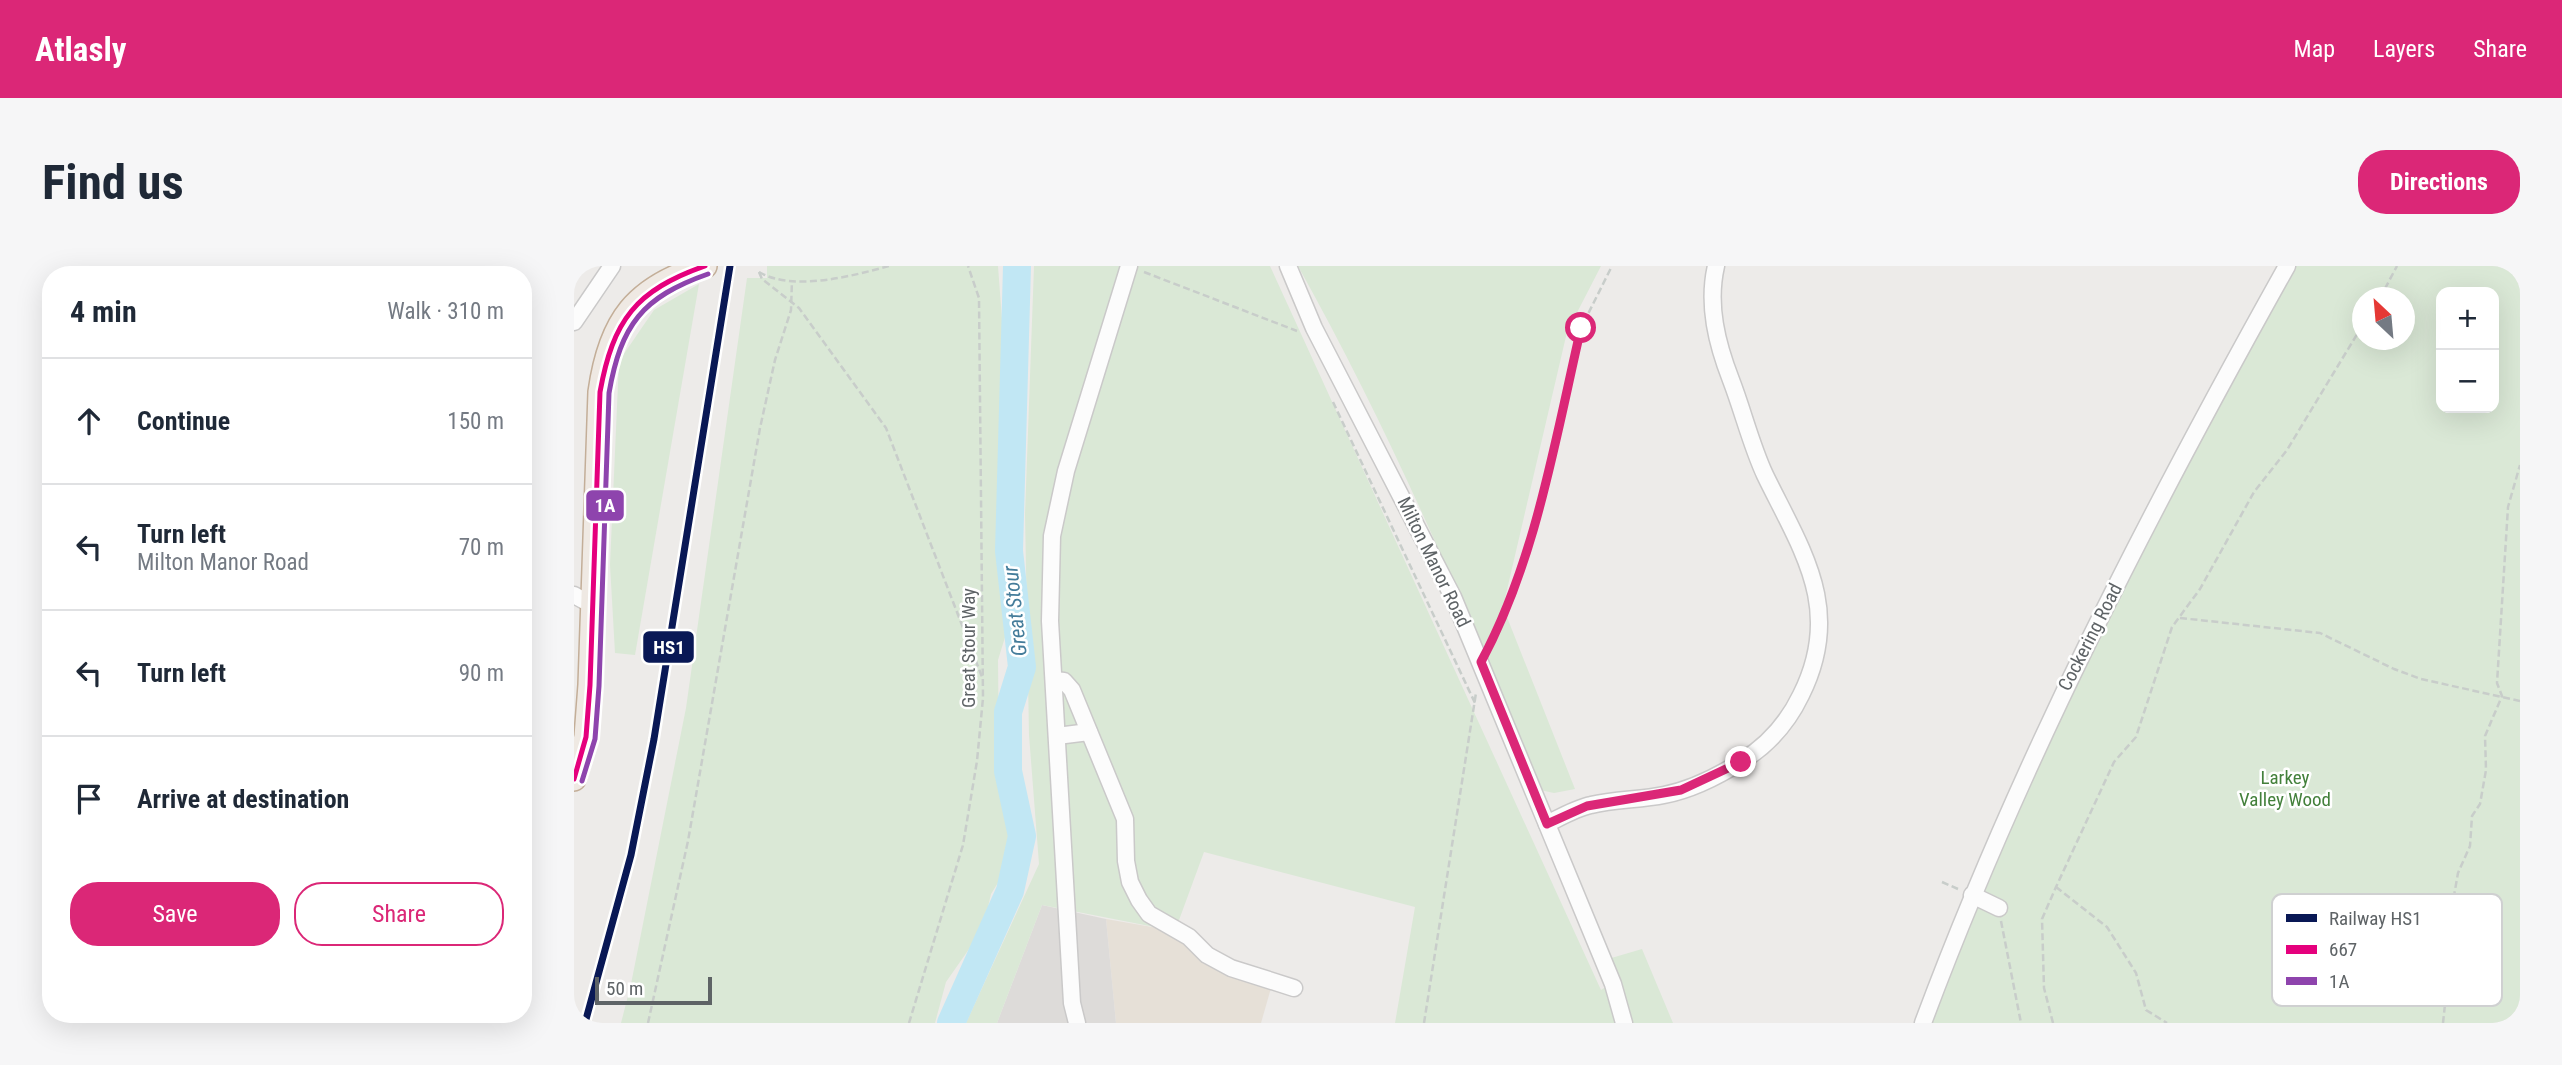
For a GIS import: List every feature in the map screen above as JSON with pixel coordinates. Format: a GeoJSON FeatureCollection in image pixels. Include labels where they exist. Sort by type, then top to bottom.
{"type":"FeatureCollection","features":[{"type":"Feature","properties":{"kind":"highway"},"geometry":{"type":"LineString","coordinates":[[574,777],[586,737],[583,600],[605,359],[627,312],[641,296],[657,285],[705,266]]}},
{"type":"Feature","properties":{"kind":"street"},"geometry":{"type":"LineString","coordinates":[[574,322],[612,266]]}},
{"type":"Feature","properties":{"kind":"street"},"geometry":{"type":"LineString","coordinates":[[1077,1023],[1072,1003],[1050,621],[1052,536],[1066,471],[1129,266]]}},
{"type":"Feature","properties":{"kind":"street","name":"Milton Manor Road"},"geometry":{"type":"LineString","coordinates":[[1288,266],[1314,328],[1453,597],[1613,984],[1624,1023]]}},
{"type":"Feature","properties":{"kind":"street"},"geometry":{"type":"LineString","coordinates":[[1547,824],[1587,806],[1681,790],[1741,762],[1775,735],[1793,712],[1814,663],[1819,621],[1813,577],[1806,553],[1756,453],[1721,356],[1713,311],[1716,266]]}},
{"type":"Feature","properties":{"kind":"street","name":"Cockering Road"},"geometry":{"type":"LineString","coordinates":[[1923,1023],[1972,895],[2062,691],[2183,453],[2287,266]]}},
{"type":"Feature","properties":{"kind":"street"},"geometry":{"type":"LineString","coordinates":[[1054,680],[1064,681],[1072,690],[1125,819],[1130,881],[1149,914],[1189,937],[1208,955],[1231,968],[1294,988]]}},
{"type":"Feature","properties":{"kind":"street"},"geometry":{"type":"LineString","coordinates":[[1057,736],[1089,732]]}},
{"type":"Feature","properties":{"kind":"street"},"geometry":{"type":"LineString","coordinates":[[1972,895],[1998,908]]}},
{"type":"Feature","properties":{"kind":"path"},"geometry":{"type":"LineString","coordinates":[[759,266],[762,279],[792,300],[886,428],[983,679]]}},
{"type":"Feature","properties":{"kind":"path"},"geometry":{"type":"LineString","coordinates":[[759,272],[772,280],[846,278],[889,266]]}},
{"type":"Feature","properties":{"kind":"path","name":"Great Stour Way"},"geometry":{"type":"LineString","coordinates":[[909,1023],[962,845],[977,761],[983,679],[979,298],[968,266]]}},
{"type":"Feature","properties":{"kind":"path"},"geometry":{"type":"LineString","coordinates":[[1129,266],[1300,332]]}},
{"type":"Feature","properties":{"kind":"path"},"geometry":{"type":"LineString","coordinates":[[1424,1023],[1481,662],[1514,597],[1553,450],[1581,328],[1612,266]]}},
{"type":"Feature","properties":{"kind":"path"},"geometry":{"type":"LineString","coordinates":[[2386,287],[2397,266]]}},
{"type":"Feature","properties":{"kind":"path"},"geometry":{"type":"LineString","coordinates":[[648,1023],[688,841],[760,428],[792,300],[792,280]]}},
{"type":"Feature","properties":{"kind":"path"},"geometry":{"type":"LineString","coordinates":[[2053,1023],[2044,988],[2042,919],[2056,887],[2114,762],[2136,737],[2172,627],[2200,589],[2255,492],[2287,450],[2352,343]]}},
{"type":"Feature","properties":{"kind":"path"},"geometry":{"type":"LineString","coordinates":[[1329,393],[1475,703]]}},
{"type":"Feature","properties":{"kind":"path"},"geometry":{"type":"LineString","coordinates":[[2454,894],[2458,873],[2470,846],[2472,816],[2480,804],[2486,770],[2485,736],[2502,696],[2497,683],[2503,562],[2508,507],[2520,465]]}},
{"type":"Feature","properties":{"kind":"path"},"geometry":{"type":"LineString","coordinates":[[2179,618],[2320,633],[2394,670],[2421,679],[2520,701]]}},
{"type":"Feature","properties":{"kind":"path"},"geometry":{"type":"LineString","coordinates":[[2056,887],[2107,927],[2136,973],[2146,1010],[2167,1023]]}},
{"type":"Feature","properties":{"kind":"path"},"geometry":{"type":"LineString","coordinates":[[1998,908],[2021,1023]]}},
{"type":"Feature","properties":{"kind":"shaded area"},"geometry":{"type":"Polygon","coordinates":[[[1042,905],[1106,919],[1116,1023],[997,1023],[1042,905]]]}},
{"type":"Feature","properties":{"kind":"shaded area"},"geometry":{"type":"Polygon","coordinates":[[[1106,919],[1175,931],[1271,988],[1261,1023],[1116,1023],[1106,919]]]}},
{"type":"Feature","properties":{"kind":"green space"},"geometry":{"type":"Polygon","coordinates":[[[767,266],[998,266],[1003,333],[1002,553],[1006,634],[998,660],[999,758],[1010,826],[1009,865],[991,894],[983,929],[946,982],[935,1023],[621,1023],[686,708],[747,278],[767,278],[767,266]]]}},
{"type":"Feature","properties":{"kind":"green space"},"geometry":{"type":"Polygon","coordinates":[[[1034,266],[1270,266],[1601,990],[1617,980],[1608,959],[1642,949],[1673,1023],[1395,1023],[1415,907],[1204,852],[1175,931],[1042,905],[997,1023],[966,1023],[1039,864],[1029,735],[1025,514],[1034,266]]]}},
{"type":"Feature","properties":{"kind":"green space"},"geometry":{"type":"Polygon","coordinates":[[[1298,266],[1601,266],[1567,332],[1503,607],[1575,789],[1554,793],[1540,790],[1485,657],[1397,459],[1298,266]]]}},
{"type":"Feature","properties":{"kind":"green space","name":"Larkey Valley Wood"},"geometry":{"type":"Polygon","coordinates":[[[2293,266],[2520,266],[2520,1023],[1923,1023],[2068,695],[2187,456],[2293,266]]]}},
{"type":"Feature","properties":{"kind":"green space"},"geometry":{"type":"Polygon","coordinates":[[[699,284],[635,655],[615,653],[610,565],[619,361],[654,310],[699,284]]]}},
{"type":"Feature","properties":{"kind":"waterway","name":"Great Stour"},"geometry":{"type":"LineString","coordinates":[[951,1023],[1010,891],[1022,836],[1008,771],[1008,712],[1022,667],[1009,551],[1017,266]]}},
{"type":"Feature","properties":{"kind":"rail line","name":"HS1"},"geometry":{"type":"LineString","coordinates":[[585,1023],[631,855],[654,739],[730,266]]}},
{"type":"Feature","properties":{"kind":"transit line","name":"667"},"geometry":{"type":"LineString","coordinates":[[574,779],[586,737],[590,685],[600,392],[605,367],[621,327],[645,297],[681,275],[705,266]]}},
{"type":"Feature","properties":{"kind":"transit line","name":"1A"},"geometry":{"type":"LineString","coordinates":[[582,781],[595,739],[609,393],[614,369],[620,349],[638,317],[666,293],[708,274]]}},
{"type":"Feature","properties":{"kind":"route"},"geometry":{"type":"LineString","coordinates":[[1581,328],[1553,450],[1514,597],[1481,662],[1547,824],[1587,806],[1681,790],[1741,762]]}}]}
